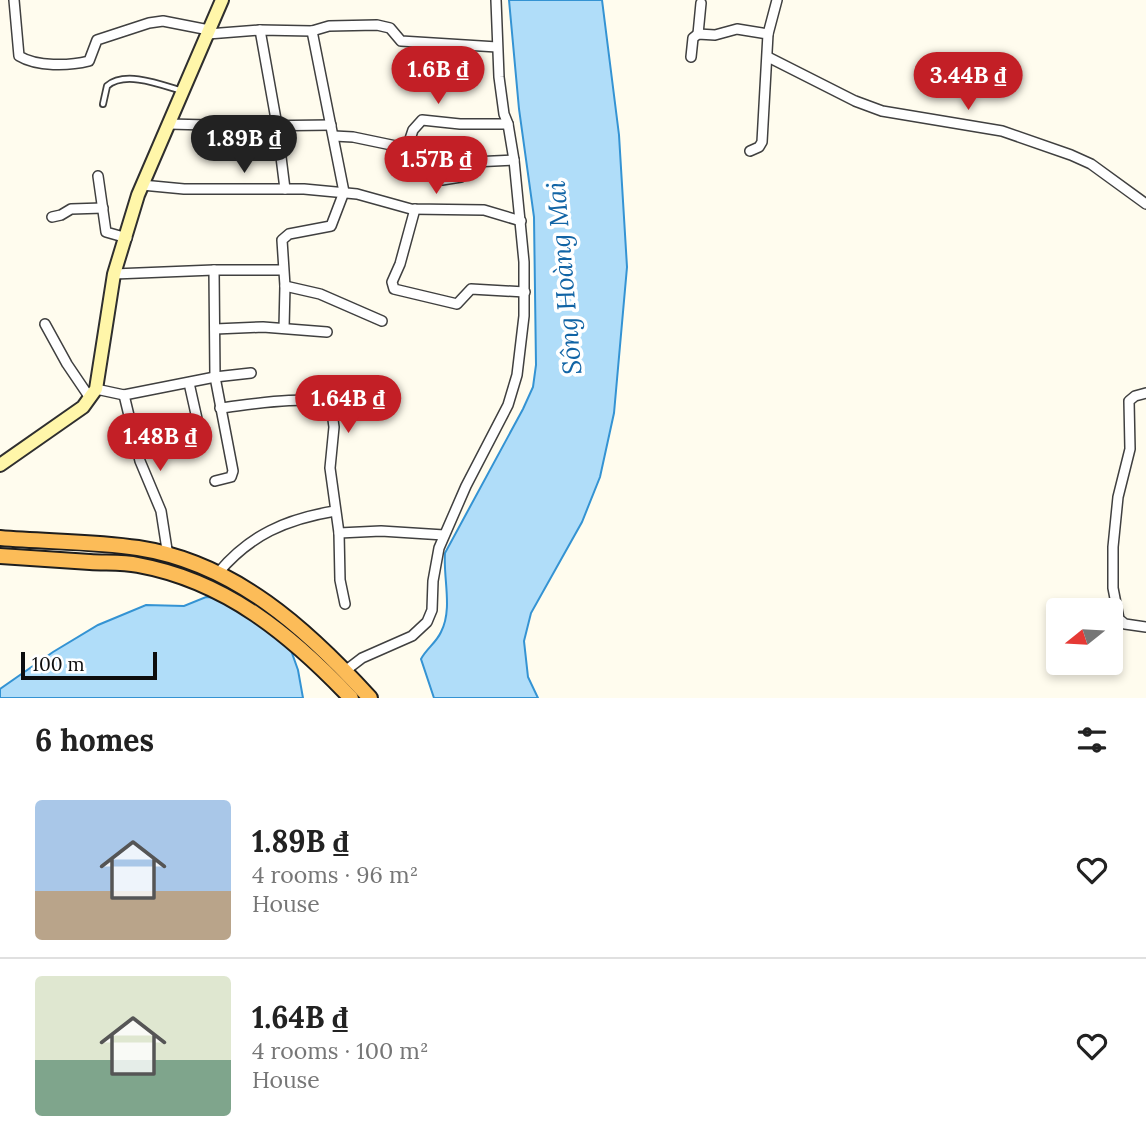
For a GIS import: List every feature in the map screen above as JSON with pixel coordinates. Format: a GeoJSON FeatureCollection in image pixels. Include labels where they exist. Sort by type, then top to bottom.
{"type":"FeatureCollection","features":[{"type":"Feature","properties":{"kind":"highway"},"geometry":{"type":"LineString","coordinates":[[0,538],[139,548],[182,559],[218,573],[279,610],[312,637],[370,698]]}},
{"type":"Feature","properties":{"kind":"highway"},"geometry":{"type":"LineString","coordinates":[[0,556],[136,565],[201,583],[264,618],[296,644],[351,698]]}},
{"type":"Feature","properties":{"kind":"main road"},"geometry":{"type":"LineString","coordinates":[[0,465],[83,407],[93,394],[114,274],[142,185],[222,0]]}},
{"type":"Feature","properties":{"kind":"street"},"geometry":{"type":"LineString","coordinates":[[14,0],[19,56],[54,64],[87,62],[91,59],[97,40],[157,22],[208,32],[312,31],[329,26],[377,25],[390,28],[401,41],[497,47]]}},
{"type":"Feature","properties":{"kind":"street"},"geometry":{"type":"LineString","coordinates":[[345,671],[362,658],[412,636],[427,622],[432,610],[434,570],[444,535],[508,405],[521,355],[525,292],[521,221],[514,160],[504,114],[497,47],[496,0]]}},
{"type":"Feature","properties":{"kind":"street"},"geometry":{"type":"LineString","coordinates":[[750,151],[759,147],[762,142],[768,34],[777,0]]}},
{"type":"Feature","properties":{"kind":"street"},"geometry":{"type":"LineString","coordinates":[[698,34],[701,3]]}},
{"type":"Feature","properties":{"kind":"street"},"geometry":{"type":"LineString","coordinates":[[691,57],[693,38],[698,34],[715,35],[737,29],[768,34]]}},
{"type":"Feature","properties":{"kind":"street"},"geometry":{"type":"LineString","coordinates":[[260,30],[277,125],[285,190]]}},
{"type":"Feature","properties":{"kind":"street"},"geometry":{"type":"LineString","coordinates":[[284,328],[283,238],[331,226],[344,192],[312,31]]}},
{"type":"Feature","properties":{"kind":"street"},"geometry":{"type":"LineString","coordinates":[[768,57],[869,107],[910,117],[1002,131],[1071,155],[1091,164],[1146,204]]}},
{"type":"Feature","properties":{"kind":"street"},"geometry":{"type":"LineString","coordinates":[[407,148],[413,130],[422,120],[460,124],[508,124]]}},
{"type":"Feature","properties":{"kind":"street"},"geometry":{"type":"LineString","coordinates":[[169,124],[331,125]]}},
{"type":"Feature","properties":{"kind":"street"},"geometry":{"type":"LineString","coordinates":[[334,136],[353,137],[467,162],[514,160]]}},
{"type":"Feature","properties":{"kind":"street"},"geometry":{"type":"LineString","coordinates":[[442,180],[461,177],[467,162]]}},
{"type":"Feature","properties":{"kind":"street"},"geometry":{"type":"LineString","coordinates":[[98,176],[107,233],[127,238]]}},
{"type":"Feature","properties":{"kind":"street"},"geometry":{"type":"LineString","coordinates":[[142,185],[184,189],[344,192],[374,197],[415,209],[484,210],[521,221]]}},
{"type":"Feature","properties":{"kind":"street"},"geometry":{"type":"LineString","coordinates":[[52,217],[71,209],[103,208]]}},
{"type":"Feature","properties":{"kind":"street"},"geometry":{"type":"LineString","coordinates":[[415,209],[400,264],[392,282],[394,289],[457,304],[471,289],[525,292]]}},
{"type":"Feature","properties":{"kind":"street"},"geometry":{"type":"LineString","coordinates":[[214,270],[215,377],[233,471],[231,477],[215,481]]}},
{"type":"Feature","properties":{"kind":"street"},"geometry":{"type":"LineString","coordinates":[[114,274],[282,270]]}},
{"type":"Feature","properties":{"kind":"street"},"geometry":{"type":"LineString","coordinates":[[285,286],[320,294],[382,321]]}},
{"type":"Feature","properties":{"kind":"street"},"geometry":{"type":"LineString","coordinates":[[45,324],[60,353],[93,394],[124,395],[215,377],[251,373]]}},
{"type":"Feature","properties":{"kind":"street"},"geometry":{"type":"LineString","coordinates":[[215,329],[284,328],[327,332]]}},
{"type":"Feature","properties":{"kind":"street"},"geometry":{"type":"LineString","coordinates":[[189,383],[202,441]]}},
{"type":"Feature","properties":{"kind":"street"},"geometry":{"type":"LineString","coordinates":[[1146,393],[1129,401],[1130,449],[1118,497],[1113,588],[1118,616],[1125,624],[1146,627]]}},
{"type":"Feature","properties":{"kind":"street"},"geometry":{"type":"LineString","coordinates":[[124,395],[140,461],[161,511],[168,556]]}},
{"type":"Feature","properties":{"kind":"street"},"geometry":{"type":"LineString","coordinates":[[220,408],[287,401],[322,402],[331,405],[334,427],[330,468],[339,533],[340,580],[345,604]]}},
{"type":"Feature","properties":{"kind":"street"},"geometry":{"type":"LineString","coordinates":[[218,573],[240,549],[271,530],[303,517],[335,511]]}},
{"type":"Feature","properties":{"kind":"street"},"geometry":{"type":"LineString","coordinates":[[339,533],[409,531],[444,535]]}},
{"type":"Feature","properties":{"kind":"lane"},"geometry":{"type":"LineString","coordinates":[[103,104],[107,86],[117,80],[148,82],[183,91]]}},
{"type":"Feature","properties":{"kind":"water","name":"Sông Hoàng Mai"},"geometry":{"type":"Polygon","coordinates":[[[509,0],[602,0],[619,135],[627,267],[614,413],[600,477],[582,522],[531,613],[524,641],[528,677],[538,698],[434,698],[421,659],[439,636],[445,623],[445,553],[523,409],[533,387],[536,365],[534,217],[519,109],[509,0]]]}},
{"type":"Feature","properties":{"kind":"water"},"geometry":{"type":"Polygon","coordinates":[[[206,597],[217,598],[288,642],[298,670],[303,698],[0,698],[0,689],[98,625],[146,605],[184,606],[206,597]]]}}]}
